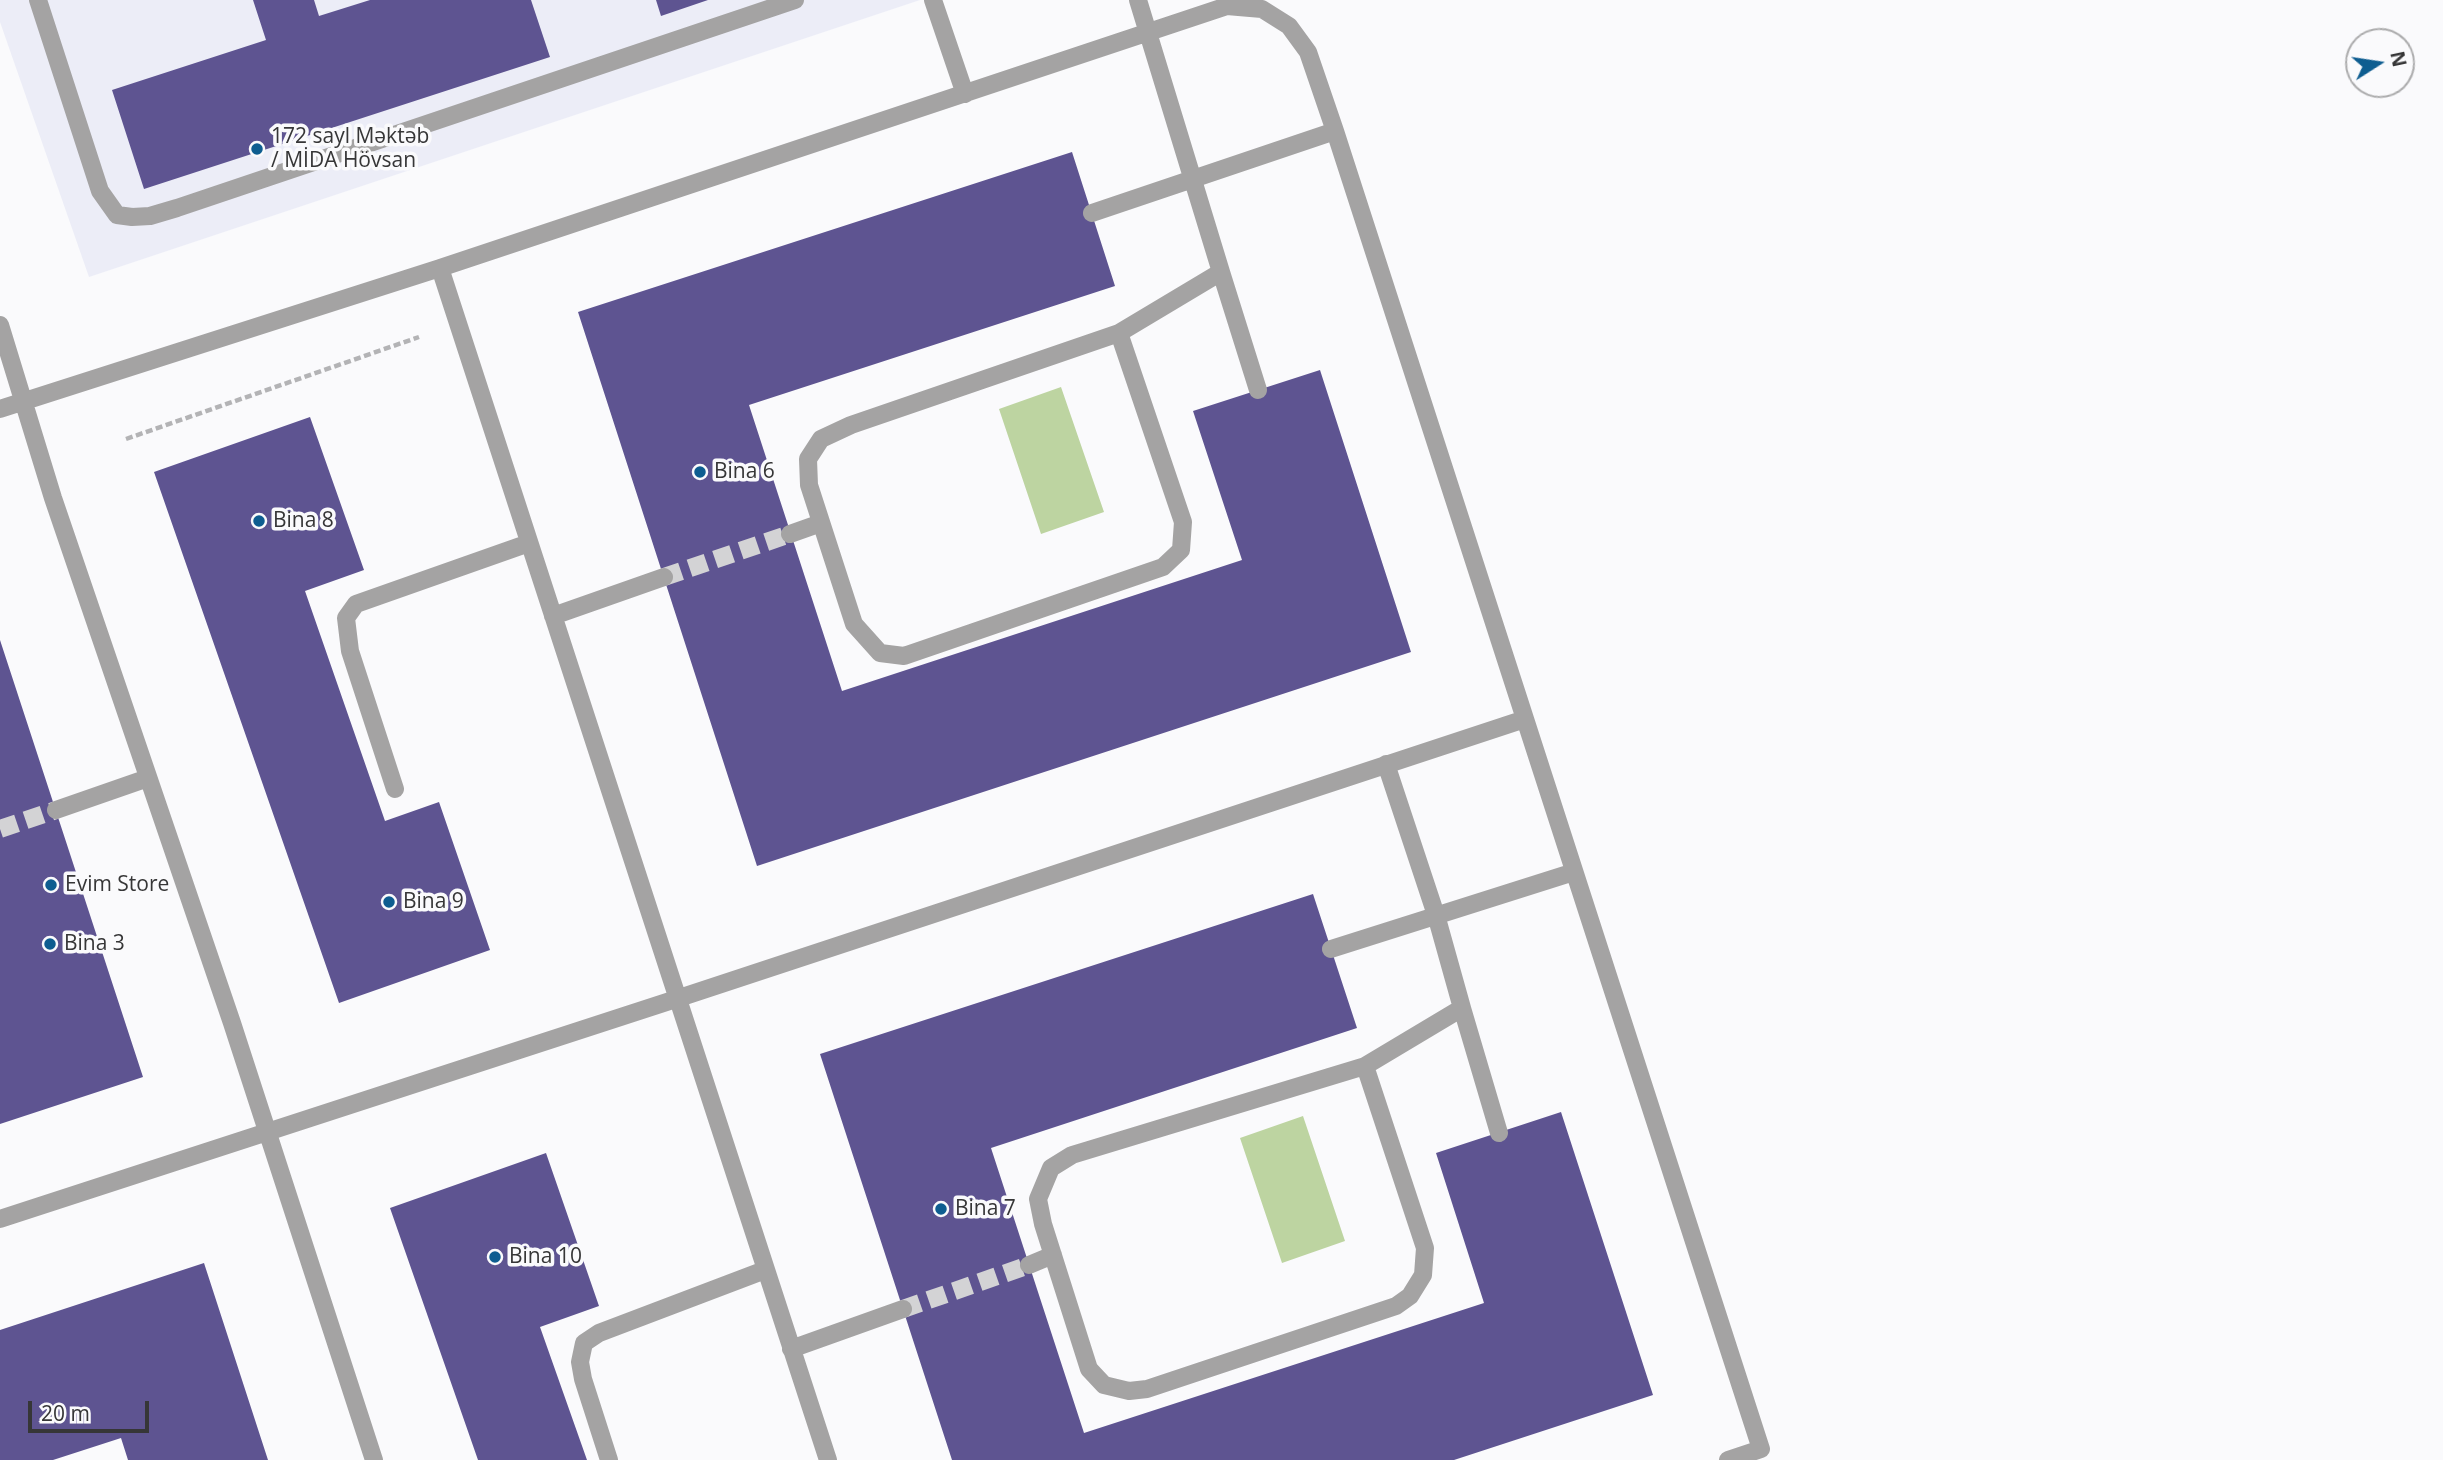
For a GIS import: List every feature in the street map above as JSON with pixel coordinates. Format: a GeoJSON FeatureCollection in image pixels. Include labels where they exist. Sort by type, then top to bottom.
{"type":"FeatureCollection","features":[{"type":"Feature","properties":{"kind":"street"},"geometry":{"type":"LineString","coordinates":[[38,0],[100,191],[117,215],[132,217],[150,216],[177,208],[795,0]]}},
{"type":"Feature","properties":{"kind":"street"},"geometry":{"type":"LineString","coordinates":[[933,0],[965,94]]}},
{"type":"Feature","properties":{"kind":"street"},"geometry":{"type":"LineString","coordinates":[[1138,0],[1258,390]]}},
{"type":"Feature","properties":{"kind":"street"},"geometry":{"type":"LineString","coordinates":[[0,409],[440,268],[1227,6],[1262,9],[1289,26],[1308,52],[1763,1454],[1728,1460]]}},
{"type":"Feature","properties":{"kind":"street"},"geometry":{"type":"LineString","coordinates":[[1092,214],[1335,131]]}},
{"type":"Feature","properties":{"kind":"street"},"geometry":{"type":"LineString","coordinates":[[440,268],[828,1460]]}},
{"type":"Feature","properties":{"kind":"street"},"geometry":{"type":"LineString","coordinates":[[1119,333],[1183,522],[1181,550],[1163,567],[904,656],[880,653],[854,624],[809,485],[808,459],[821,439],[851,425],[1119,333],[1221,272]]}},
{"type":"Feature","properties":{"kind":"street"},"geometry":{"type":"LineString","coordinates":[[0,325],[53,498],[268,1132],[374,1460]]}},
{"type":"Feature","properties":{"kind":"street"},"geometry":{"type":"LineString","coordinates":[[790,534],[821,523]]}},
{"type":"Feature","properties":{"kind":"street"},"geometry":{"type":"LineString","coordinates":[[395,789],[350,651],[346,618],[356,604],[529,543]]}},
{"type":"Feature","properties":{"kind":"street"},"geometry":{"type":"LineString","coordinates":[[553,616],[664,577]]}},
{"type":"Feature","properties":{"kind":"street"},"geometry":{"type":"LineString","coordinates":[[0,1219],[1525,719]]}},
{"type":"Feature","properties":{"kind":"street"},"geometry":{"type":"LineString","coordinates":[[1386,764],[1436,915],[1499,1133]]}},
{"type":"Feature","properties":{"kind":"street"},"geometry":{"type":"LineString","coordinates":[[56,810],[148,778]]}},
{"type":"Feature","properties":{"kind":"street"},"geometry":{"type":"LineString","coordinates":[[1331,949],[1574,872]]}},
{"type":"Feature","properties":{"kind":"street"},"geometry":{"type":"LineString","coordinates":[[1365,1066],[1425,1248],[1423,1275],[1410,1296],[1396,1306],[1147,1389],[1129,1391],[1104,1385],[1089,1369],[1043,1224],[1038,1199],[1052,1168],[1072,1155],[1365,1066],[1462,1008]]}},
{"type":"Feature","properties":{"kind":"street"},"geometry":{"type":"LineString","coordinates":[[1029,1265],[1053,1255]]}},
{"type":"Feature","properties":{"kind":"street"},"geometry":{"type":"LineString","coordinates":[[609,1460],[583,1379],[580,1362],[584,1343],[598,1333],[765,1270]]}},
{"type":"Feature","properties":{"kind":"street"},"geometry":{"type":"LineString","coordinates":[[791,1349],[903,1309]]}},
{"type":"Feature","properties":{"kind":"path"},"geometry":{"type":"LineString","coordinates":[[126,439],[418,337]]}},
{"type":"Feature","properties":{"kind":"shaded area","name":"172 sayl Məktəb / MİDA Hövsan"},"geometry":{"type":"Polygon","coordinates":[[[0,0],[920,0],[89,277],[0,22],[0,0]]]}},
{"type":"Feature","properties":{"kind":"green space"},"geometry":{"type":"Polygon","coordinates":[[[1061,387],[1104,512],[1041,534],[999,409],[1061,387]]]}},
{"type":"Feature","properties":{"kind":"green space"},"geometry":{"type":"Polygon","coordinates":[[[1303,1116],[1345,1241],[1282,1263],[1240,1138],[1303,1116]]]}},
{"type":"Feature","properties":{"kind":"building"},"geometry":{"type":"Polygon","coordinates":[[[253,0],[314,0],[319,16],[370,0],[531,0],[550,57],[144,189],[112,90],[266,40],[253,0]]]}},
{"type":"Feature","properties":{"kind":"building"},"geometry":{"type":"Polygon","coordinates":[[[656,0],[708,0],[661,16],[656,0]]]}},
{"type":"Feature","properties":{"kind":"building","name":"Bina 6"},"geometry":{"type":"Polygon","coordinates":[[[1072,152],[1115,286],[749,405],[842,691],[1242,560],[1193,411],[1320,370],[1411,652],[757,866],[578,312],[1072,152]]]}},
{"type":"Feature","properties":{"kind":"building"},"geometry":{"type":"Polygon","coordinates":[[[310,417],[364,570],[305,591],[385,821],[439,802],[490,950],[339,1003],[154,472],[310,417]]]}},
{"type":"Feature","properties":{"kind":"building","name":"Bina 3"},"geometry":{"type":"Polygon","coordinates":[[[0,640],[143,1077],[0,1124],[0,640]]]}},
{"type":"Feature","properties":{"kind":"building","name":"Bina 7"},"geometry":{"type":"Polygon","coordinates":[[[1313,894],[1357,1028],[991,1148],[1084,1433],[1484,1303],[1436,1153],[1561,1112],[1653,1395],[1454,1460],[952,1460],[820,1054],[1313,894]]]}},
{"type":"Feature","properties":{"kind":"building","name":"Bina 10"},"geometry":{"type":"Polygon","coordinates":[[[546,1153],[599,1306],[540,1327],[587,1460],[478,1460],[390,1208],[546,1153]]]}},
{"type":"Feature","properties":{"kind":"building"},"geometry":{"type":"Polygon","coordinates":[[[204,1263],[268,1460],[128,1460],[121,1438],[53,1460],[0,1460],[0,1330],[204,1263]]]}},
{"type":"Feature","properties":{"kind":"tunnel"},"geometry":{"type":"LineString","coordinates":[[664,577],[790,534]]}},
{"type":"Feature","properties":{"kind":"tunnel"},"geometry":{"type":"LineString","coordinates":[[0,829],[56,810]]}},
{"type":"Feature","properties":{"kind":"tunnel"},"geometry":{"type":"LineString","coordinates":[[903,1309],[1029,1265]]}},
{"type":"Feature","properties":{"kind":"place","name":"172 sayl Məktəb / MİDA Hövsan"},"geometry":{"type":"Point","coordinates":[257,149]}},
{"type":"Feature","properties":{"kind":"place","name":"Bina 6"},"geometry":{"type":"Point","coordinates":[700,472]}},
{"type":"Feature","properties":{"kind":"place","name":"Bina 8"},"geometry":{"type":"Point","coordinates":[259,521]}},
{"type":"Feature","properties":{"kind":"place","name":"Evim Store"},"geometry":{"type":"Point","coordinates":[51,885]}},
{"type":"Feature","properties":{"kind":"place","name":"Bina 9"},"geometry":{"type":"Point","coordinates":[389,902]}},
{"type":"Feature","properties":{"kind":"place","name":"Bina 3"},"geometry":{"type":"Point","coordinates":[50,944]}},
{"type":"Feature","properties":{"kind":"place","name":"Bina 7"},"geometry":{"type":"Point","coordinates":[941,1209]}},
{"type":"Feature","properties":{"kind":"place","name":"Bina 10"},"geometry":{"type":"Point","coordinates":[495,1257]}}]}
